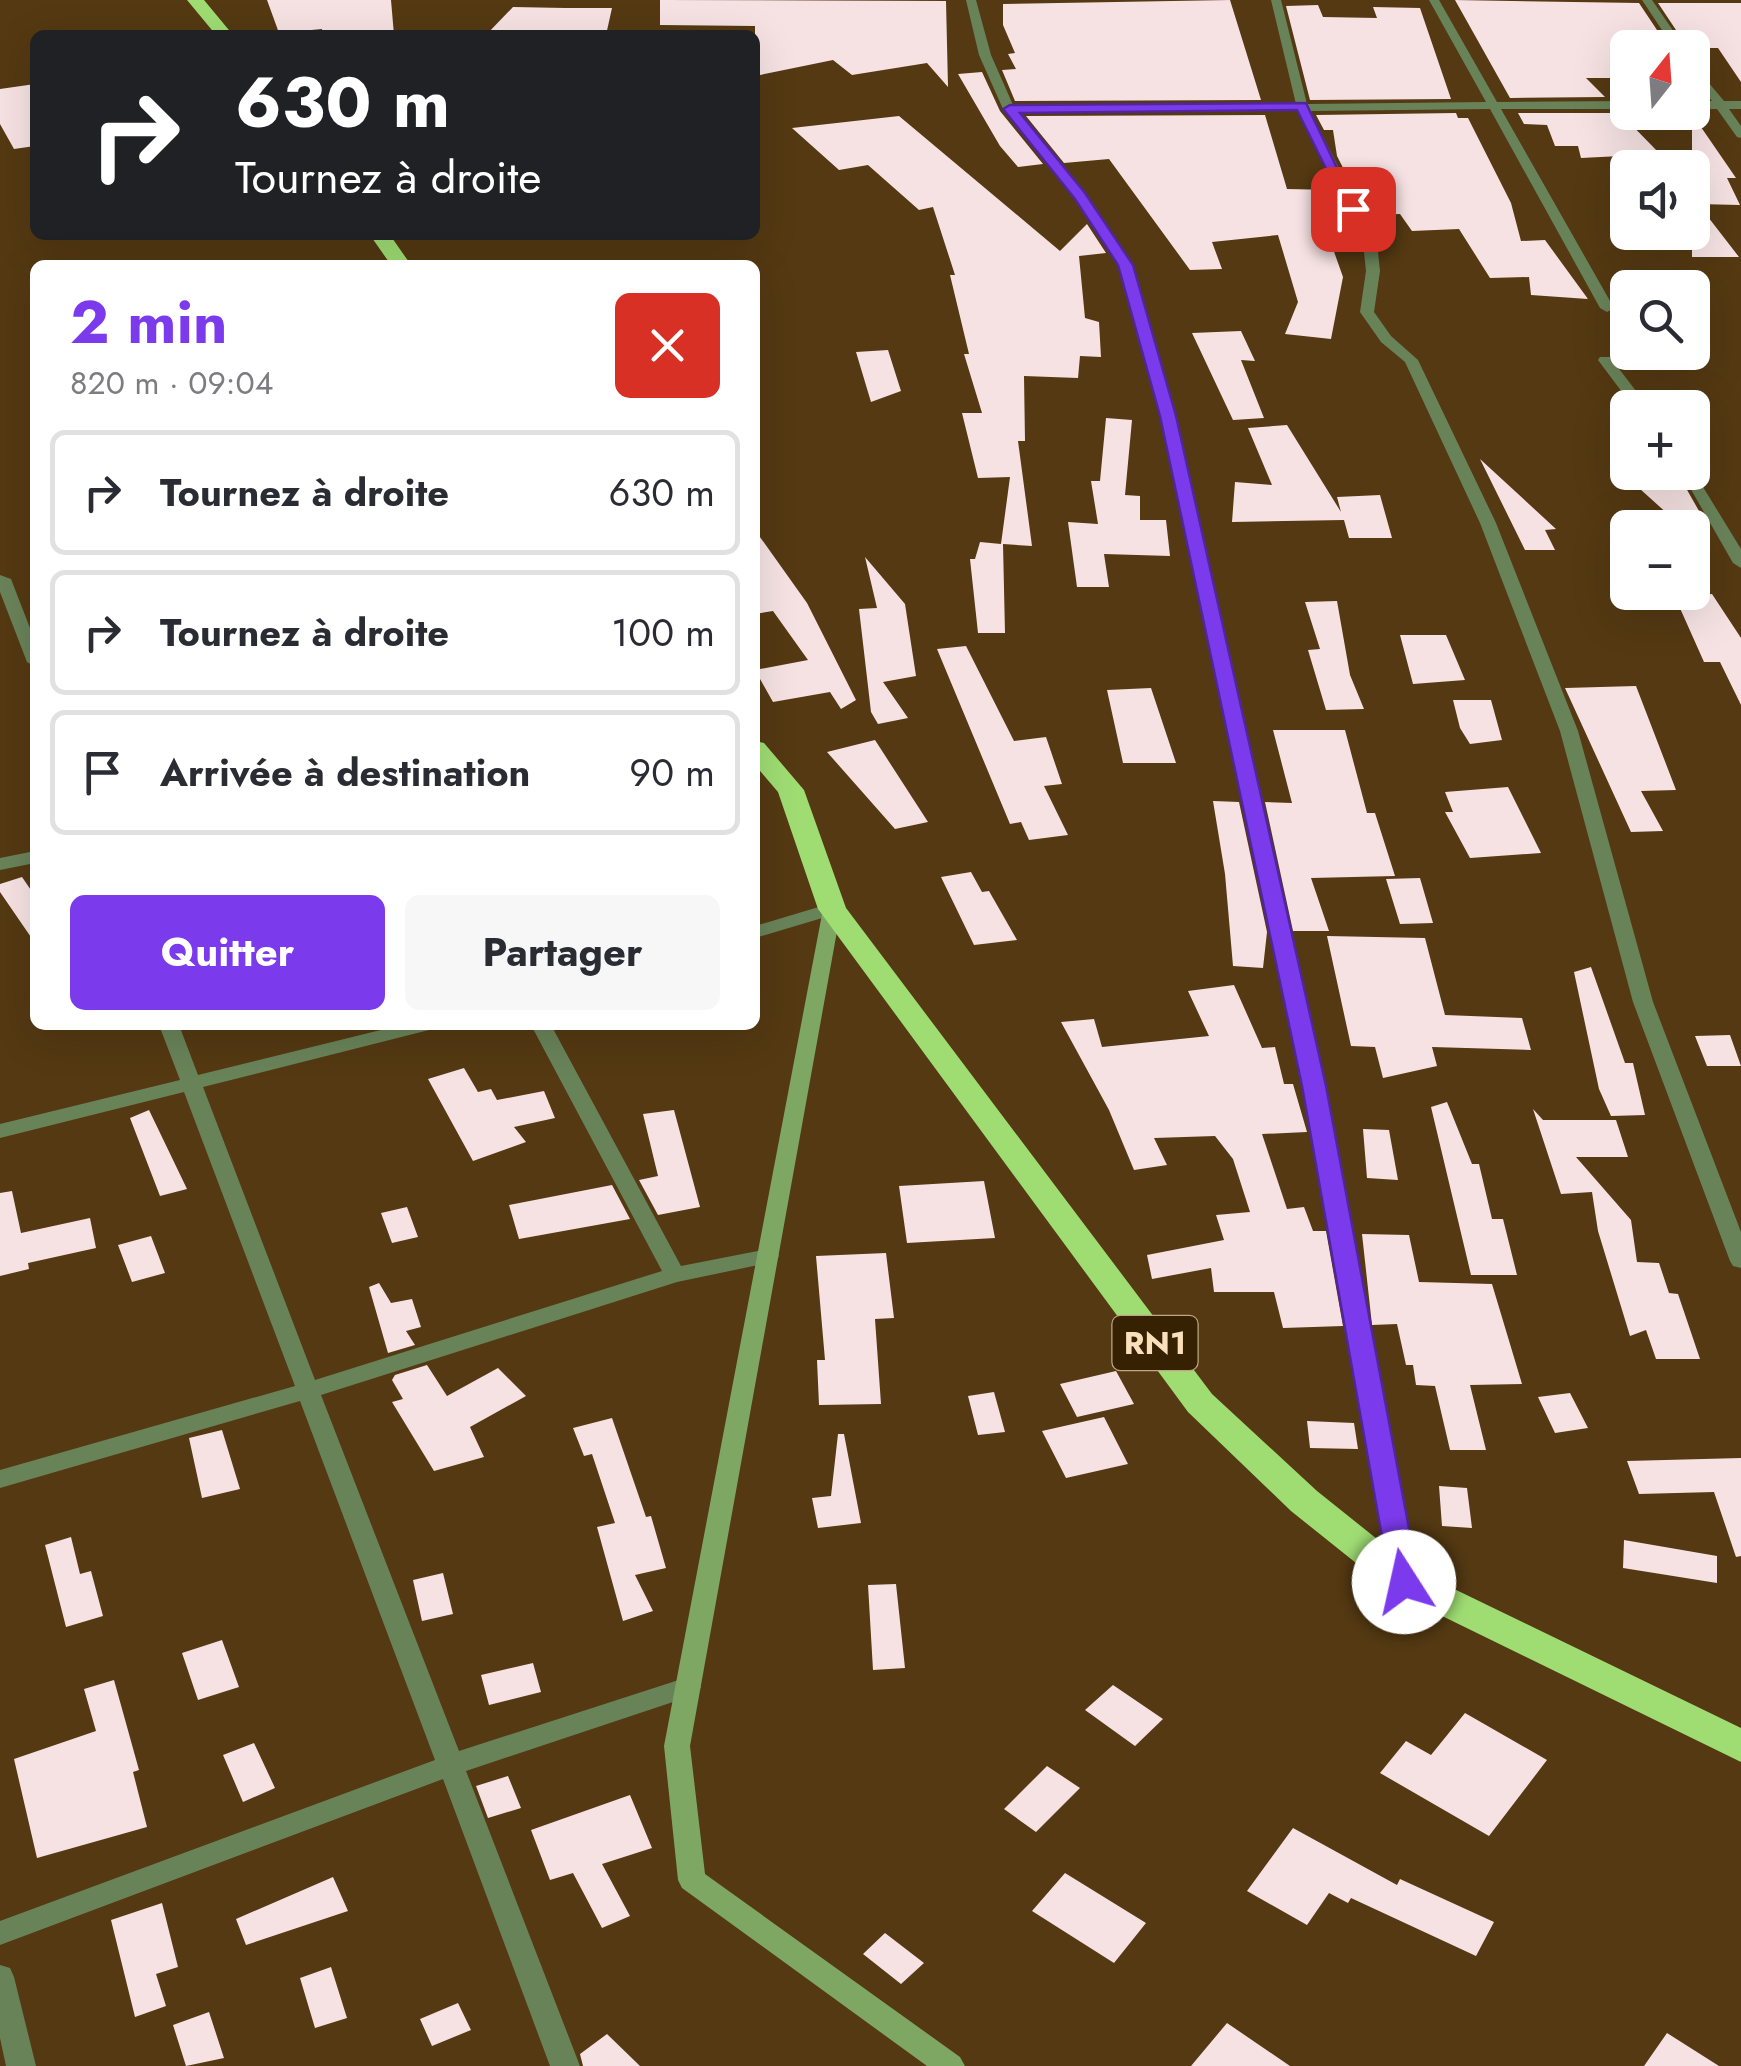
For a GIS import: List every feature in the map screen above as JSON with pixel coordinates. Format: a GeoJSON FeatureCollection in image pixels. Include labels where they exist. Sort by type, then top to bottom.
{"type":"FeatureCollection","features":[{"type":"Feature","properties":{"kind":"highway"},"geometry":{"type":"LineString","coordinates":[[195,0],[221,30]]}},
{"type":"Feature","properties":{"kind":"highway","name":"RN1"},"geometry":{"type":"LineString","coordinates":[[760,754],[791,790],[832,909],[1200,1404],[1304,1501],[1404,1582],[1741,1746]]}},
{"type":"Feature","properties":{"kind":"street"},"geometry":{"type":"LineString","coordinates":[[970,0],[985,55],[1010,109],[1080,196],[1126,265],[1168,416],[1314,1086],[1404,1582]]}},
{"type":"Feature","properties":{"kind":"street"},"geometry":{"type":"LineString","coordinates":[[1276,0],[1302,106],[1370,243],[1373,271],[1367,312],[1386,339],[1411,360],[1432,396],[1488,523],[1569,731],[1643,1002],[1741,1261]]}},
{"type":"Feature","properties":{"kind":"street"},"geometry":{"type":"LineString","coordinates":[[1434,0],[1607,308]]}},
{"type":"Feature","properties":{"kind":"street"},"geometry":{"type":"LineString","coordinates":[[1647,0],[1668,30]]}},
{"type":"Feature","properties":{"kind":"street"},"geometry":{"type":"LineString","coordinates":[[1710,92],[1741,134]]}},
{"type":"Feature","properties":{"kind":"street"},"geometry":{"type":"LineString","coordinates":[[1010,109],[1610,105]]}},
{"type":"Feature","properties":{"kind":"street"},"geometry":{"type":"LineString","coordinates":[[1710,105],[1741,106]]}},
{"type":"Feature","properties":{"kind":"street"},"geometry":{"type":"LineString","coordinates":[[1604,360],[1628,390]]}},
{"type":"Feature","properties":{"kind":"street"},"geometry":{"type":"LineString","coordinates":[[1698,490],[1741,563]]}},
{"type":"Feature","properties":{"kind":"street"},"geometry":{"type":"LineString","coordinates":[[3,578],[30,649]]}},
{"type":"Feature","properties":{"kind":"street"},"geometry":{"type":"LineString","coordinates":[[0,864],[30,858]]}},
{"type":"Feature","properties":{"kind":"street"},"geometry":{"type":"LineString","coordinates":[[760,931],[832,909],[678,1746],[692,1880],[950,2066]]}},
{"type":"Feature","properties":{"kind":"street"},"geometry":{"type":"LineString","coordinates":[[171,1030],[564,2066]]}},
{"type":"Feature","properties":{"kind":"street"},"geometry":{"type":"LineString","coordinates":[[0,1130],[406,1030]]}},
{"type":"Feature","properties":{"kind":"street"},"geometry":{"type":"LineString","coordinates":[[544,1030],[675,1276]]}},
{"type":"Feature","properties":{"kind":"street"},"geometry":{"type":"LineString","coordinates":[[0,1478],[309,1390],[675,1276],[768,1256]]}},
{"type":"Feature","properties":{"kind":"street"},"geometry":{"type":"LineString","coordinates":[[0,1934],[452,1764],[688,1687]]}},
{"type":"Feature","properties":{"kind":"street"},"geometry":{"type":"LineString","coordinates":[[0,1977],[21,2066]]}},
{"type":"Feature","properties":{"kind":"building"},"geometry":{"type":"Polygon","coordinates":[[[267,0],[391,0],[394,30],[278,30],[267,0]]]}},
{"type":"Feature","properties":{"kind":"building"},"geometry":{"type":"Polygon","coordinates":[[[660,0],[946,1],[948,87],[927,63],[852,75],[833,60],[760,75],[760,30],[755,30],[755,26],[660,25],[660,0]]]}},
{"type":"Feature","properties":{"kind":"building"},"geometry":{"type":"Polygon","coordinates":[[[1230,0],[1261,100],[1015,101],[1002,70],[1016,69],[1008,54],[1015,53],[1003,25],[1003,4],[1230,0]]]}},
{"type":"Feature","properties":{"kind":"building"},"geometry":{"type":"Polygon","coordinates":[[[1455,0],[1639,3],[1657,30],[1610,30],[1610,78],[1586,78],[1605,97],[1510,98],[1455,0]]]}},
{"type":"Feature","properties":{"kind":"building"},"geometry":{"type":"Polygon","coordinates":[[[1658,3],[1741,3],[1741,82],[1718,48],[1710,48],[1710,30],[1676,30],[1658,3]]]}},
{"type":"Feature","properties":{"kind":"building"},"geometry":{"type":"Polygon","coordinates":[[[1318,5],[1323,17],[1377,18],[1373,7],[1420,8],[1451,99],[1310,100],[1286,6],[1318,5]]]}},
{"type":"Feature","properties":{"kind":"building"},"geometry":{"type":"Polygon","coordinates":[[[513,7],[612,8],[607,30],[491,30],[513,7]]]}},
{"type":"Feature","properties":{"kind":"building"},"geometry":{"type":"Polygon","coordinates":[[[982,72],[1000,111],[1043,164],[1018,167],[1000,146],[958,74],[982,72]]]}},
{"type":"Feature","properties":{"kind":"building"},"geometry":{"type":"Polygon","coordinates":[[[30,85],[30,147],[14,149],[0,124],[0,89],[30,85]]]}},
{"type":"Feature","properties":{"kind":"building"},"geometry":{"type":"Polygon","coordinates":[[[1456,113],[1458,118],[1468,118],[1511,203],[1521,241],[1545,240],[1588,299],[1531,295],[1529,277],[1490,278],[1459,229],[1412,231],[1400,214],[1367,215],[1337,156],[1333,130],[1324,130],[1316,115],[1456,113]]]}},
{"type":"Feature","properties":{"kind":"building"},"geometry":{"type":"Polygon","coordinates":[[[1518,113],[1610,113],[1610,130],[1637,130],[1656,150],[1610,150],[1610,157],[1581,158],[1578,146],[1555,146],[1547,125],[1524,124],[1518,113]]]}},
{"type":"Feature","properties":{"kind":"building"},"geometry":{"type":"Polygon","coordinates":[[[1265,115],[1287,189],[1333,190],[1345,215],[1321,215],[1343,277],[1331,339],[1285,334],[1298,302],[1278,235],[1212,242],[1222,269],[1190,270],[1109,159],[1064,163],[1026,116],[1265,115]]]}},
{"type":"Feature","properties":{"kind":"building"},"geometry":{"type":"Polygon","coordinates":[[[899,116],[1060,251],[1087,224],[1106,253],[1079,256],[1085,318],[1099,322],[1101,357],[1080,356],[1078,378],[1024,376],[1025,441],[1018,441],[1032,546],[1003,544],[1005,633],[978,633],[970,559],[975,559],[980,542],[1001,544],[1010,477],[978,478],[962,413],[982,413],[964,354],[969,354],[950,275],[955,275],[933,207],[919,210],[868,165],[839,170],[792,128],[899,116]]]}},
{"type":"Feature","properties":{"kind":"building"},"geometry":{"type":"Polygon","coordinates":[[[1692,130],[1703,130],[1736,178],[1727,178],[1740,205],[1710,204],[1710,150],[1692,150],[1692,130]]]}},
{"type":"Feature","properties":{"kind":"building"},"geometry":{"type":"Polygon","coordinates":[[[1710,220],[1739,257],[1692,257],[1692,250],[1710,250],[1710,220]]]}},
{"type":"Feature","properties":{"kind":"building"},"geometry":{"type":"Polygon","coordinates":[[[1241,331],[1255,361],[1241,360],[1264,418],[1233,420],[1192,333],[1241,331]]]}},
{"type":"Feature","properties":{"kind":"building"},"geometry":{"type":"Polygon","coordinates":[[[888,350],[901,391],[871,402],[856,352],[888,350]]]}},
{"type":"Feature","properties":{"kind":"building"},"geometry":{"type":"Polygon","coordinates":[[[1106,418],[1132,420],[1125,495],[1140,496],[1140,520],[1166,520],[1170,556],[1104,554],[1109,587],[1077,587],[1068,522],[1098,524],[1091,481],[1100,481],[1106,418]]]}},
{"type":"Feature","properties":{"kind":"building"},"geometry":{"type":"Polygon","coordinates":[[[1287,425],[1341,512],[1337,497],[1380,495],[1392,538],[1349,538],[1344,520],[1232,522],[1235,482],[1272,485],[1248,428],[1287,425]]]}},
{"type":"Feature","properties":{"kind":"building"},"geometry":{"type":"Polygon","coordinates":[[[1480,459],[1556,529],[1545,530],[1555,550],[1525,550],[1480,459]]]}},
{"type":"Feature","properties":{"kind":"building"},"geometry":{"type":"Polygon","coordinates":[[[1641,490],[1687,490],[1698,510],[1663,510],[1641,490]]]}},
{"type":"Feature","properties":{"kind":"building"},"geometry":{"type":"Polygon","coordinates":[[[760,537],[807,603],[856,700],[841,709],[830,692],[773,702],[760,679],[760,669],[808,660],[773,611],[760,613],[760,537]]]}},
{"type":"Feature","properties":{"kind":"building"},"geometry":{"type":"Polygon","coordinates":[[[865,557],[905,604],[916,676],[883,682],[908,718],[878,724],[871,712],[859,609],[877,608],[865,557]]]}},
{"type":"Feature","properties":{"kind":"building"},"geometry":{"type":"Polygon","coordinates":[[[1710,594],[1741,638],[1741,705],[1720,662],[1704,662],[1681,610],[1710,610],[1710,594]]]}},
{"type":"Feature","properties":{"kind":"building"},"geometry":{"type":"Polygon","coordinates":[[[1337,601],[1350,675],[1364,709],[1326,710],[1308,650],[1320,649],[1305,602],[1337,601]]]}},
{"type":"Feature","properties":{"kind":"building"},"geometry":{"type":"Polygon","coordinates":[[[1400,635],[1446,635],[1465,680],[1413,684],[1400,635]]]}},
{"type":"Feature","properties":{"kind":"building"},"geometry":{"type":"Polygon","coordinates":[[[966,646],[1014,741],[1046,737],[1062,784],[1044,786],[1068,835],[1029,840],[1021,822],[1010,824],[937,649],[966,646]]]}},
{"type":"Feature","properties":{"kind":"building"},"geometry":{"type":"Polygon","coordinates":[[[1636,686],[1676,790],[1641,791],[1663,831],[1631,832],[1565,688],[1636,686]]]}},
{"type":"Feature","properties":{"kind":"building"},"geometry":{"type":"Polygon","coordinates":[[[1151,688],[1176,763],[1123,763],[1107,690],[1151,688]]]}},
{"type":"Feature","properties":{"kind":"building"},"geometry":{"type":"Polygon","coordinates":[[[1453,700],[1491,700],[1502,740],[1470,744],[1460,728],[1453,700]]]}},
{"type":"Feature","properties":{"kind":"building"},"geometry":{"type":"Polygon","coordinates":[[[1273,730],[1345,730],[1367,813],[1375,813],[1395,876],[1311,878],[1329,931],[1293,931],[1265,802],[1292,803],[1273,730]]]}},
{"type":"Feature","properties":{"kind":"building"},"geometry":{"type":"Polygon","coordinates":[[[875,740],[928,822],[895,829],[827,752],[875,740]]]}},
{"type":"Feature","properties":{"kind":"building"},"geometry":{"type":"Polygon","coordinates":[[[1508,787],[1541,853],[1470,858],[1445,812],[1453,812],[1445,792],[1508,787]]]}},
{"type":"Feature","properties":{"kind":"building"},"geometry":{"type":"Polygon","coordinates":[[[1213,801],[1239,802],[1267,932],[1263,968],[1233,966],[1225,874],[1213,801]]]}},
{"type":"Feature","properties":{"kind":"building"},"geometry":{"type":"Polygon","coordinates":[[[971,872],[982,892],[989,891],[1017,940],[974,945],[941,877],[971,872]]]}},
{"type":"Feature","properties":{"kind":"building"},"geometry":{"type":"Polygon","coordinates":[[[22,877],[30,889],[30,936],[0,892],[0,884],[22,877]]]}},
{"type":"Feature","properties":{"kind":"building"},"geometry":{"type":"Polygon","coordinates":[[[1420,878],[1433,923],[1400,924],[1386,879],[1420,878]]]}},
{"type":"Feature","properties":{"kind":"building"},"geometry":{"type":"Polygon","coordinates":[[[1327,936],[1425,938],[1445,1015],[1522,1018],[1531,1050],[1432,1047],[1437,1066],[1383,1078],[1375,1047],[1351,1046],[1327,936]]]}},
{"type":"Feature","properties":{"kind":"building"},"geometry":{"type":"Polygon","coordinates":[[[1591,967],[1625,1063],[1633,1063],[1645,1115],[1611,1116],[1599,1089],[1574,972],[1591,967]]]}},
{"type":"Feature","properties":{"kind":"building"},"geometry":{"type":"Polygon","coordinates":[[[1234,985],[1262,1048],[1275,1047],[1284,1084],[1293,1084],[1307,1132],[1262,1134],[1287,1209],[1304,1207],[1313,1231],[1326,1231],[1343,1326],[1283,1328],[1274,1292],[1214,1292],[1211,1268],[1152,1279],[1147,1255],[1224,1240],[1216,1215],[1250,1212],[1233,1159],[1215,1136],[1154,1138],[1167,1165],[1134,1170],[1109,1110],[1061,1022],[1094,1019],[1102,1047],[1209,1036],[1188,991],[1234,985]]]}},
{"type":"Feature","properties":{"kind":"building"},"geometry":{"type":"Polygon","coordinates":[[[1730,1035],[1741,1066],[1707,1066],[1695,1036],[1730,1035]]]}},
{"type":"Feature","properties":{"kind":"building"},"geometry":{"type":"Polygon","coordinates":[[[464,1068],[478,1092],[491,1089],[497,1100],[544,1091],[555,1118],[514,1127],[526,1142],[473,1161],[428,1079],[464,1068]]]}},
{"type":"Feature","properties":{"kind":"building"},"geometry":{"type":"Polygon","coordinates":[[[1447,1102],[1472,1164],[1479,1164],[1492,1219],[1503,1219],[1517,1275],[1471,1275],[1431,1107],[1447,1102]]]}},
{"type":"Feature","properties":{"kind":"building"},"geometry":{"type":"Polygon","coordinates":[[[1533,1109],[1543,1120],[1616,1120],[1628,1157],[1576,1157],[1631,1220],[1637,1262],[1659,1263],[1669,1293],[1678,1294],[1700,1359],[1656,1359],[1646,1330],[1630,1336],[1598,1231],[1592,1192],[1561,1194],[1533,1109]]]}},
{"type":"Feature","properties":{"kind":"building"},"geometry":{"type":"Polygon","coordinates":[[[149,1110],[187,1189],[160,1196],[130,1118],[149,1110]]]}},
{"type":"Feature","properties":{"kind":"building"},"geometry":{"type":"Polygon","coordinates":[[[674,1110],[700,1207],[658,1215],[639,1180],[658,1176],[643,1114],[674,1110]]]}},
{"type":"Feature","properties":{"kind":"building"},"geometry":{"type":"Polygon","coordinates":[[[1363,1129],[1389,1130],[1398,1180],[1367,1178],[1363,1129]]]}},
{"type":"Feature","properties":{"kind":"building"},"geometry":{"type":"Polygon","coordinates":[[[984,1181],[995,1238],[907,1243],[899,1186],[984,1181]]]}},
{"type":"Feature","properties":{"kind":"building"},"geometry":{"type":"Polygon","coordinates":[[[612,1185],[630,1219],[519,1239],[509,1205],[612,1185]]]}},
{"type":"Feature","properties":{"kind":"building"},"geometry":{"type":"Polygon","coordinates":[[[12,1191],[21,1233],[90,1218],[96,1248],[28,1263],[29,1269],[0,1276],[0,1193],[12,1191]]]}},
{"type":"Feature","properties":{"kind":"building"},"geometry":{"type":"Polygon","coordinates":[[[407,1207],[418,1237],[392,1243],[381,1213],[407,1207]]]}},
{"type":"Feature","properties":{"kind":"building"},"geometry":{"type":"Polygon","coordinates":[[[1362,1234],[1409,1235],[1419,1282],[1492,1284],[1522,1384],[1470,1385],[1486,1450],[1450,1450],[1435,1386],[1416,1385],[1413,1365],[1406,1365],[1397,1324],[1372,1325],[1362,1234]]]}},
{"type":"Feature","properties":{"kind":"building"},"geometry":{"type":"Polygon","coordinates":[[[151,1236],[165,1273],[132,1282],[118,1245],[151,1236]]]}},
{"type":"Feature","properties":{"kind":"building"},"geometry":{"type":"Polygon","coordinates":[[[886,1253],[894,1318],[875,1319],[881,1404],[819,1405],[817,1360],[825,1360],[816,1256],[886,1253]]]}},
{"type":"Feature","properties":{"kind":"building"},"geometry":{"type":"Polygon","coordinates":[[[379,1283],[391,1303],[412,1299],[421,1327],[406,1331],[415,1345],[388,1353],[369,1287],[379,1283]]]}},
{"type":"Feature","properties":{"kind":"building"},"geometry":{"type":"Polygon","coordinates":[[[427,1365],[447,1396],[498,1368],[526,1396],[470,1427],[484,1457],[434,1471],[392,1402],[403,1399],[392,1380],[395,1375],[427,1365]]]}},
{"type":"Feature","properties":{"kind":"building"},"geometry":{"type":"Polygon","coordinates":[[[1116,1371],[1134,1404],[1077,1417],[1060,1384],[1116,1371]]]}},
{"type":"Feature","properties":{"kind":"building"},"geometry":{"type":"Polygon","coordinates":[[[994,1392],[1005,1432],[978,1435],[968,1396],[994,1392]]]}},
{"type":"Feature","properties":{"kind":"building"},"geometry":{"type":"Polygon","coordinates":[[[1570,1393],[1588,1428],[1555,1433],[1538,1397],[1570,1393]]]}},
{"type":"Feature","properties":{"kind":"building"},"geometry":{"type":"Polygon","coordinates":[[[1104,1417],[1128,1464],[1066,1478],[1042,1431],[1104,1417]]]}},
{"type":"Feature","properties":{"kind":"building"},"geometry":{"type":"Polygon","coordinates":[[[612,1418],[646,1517],[651,1516],[666,1568],[635,1575],[653,1611],[623,1621],[597,1527],[615,1523],[592,1454],[584,1456],[573,1428],[612,1418]]]}},
{"type":"Feature","properties":{"kind":"building"},"geometry":{"type":"Polygon","coordinates":[[[1307,1421],[1354,1423],[1358,1449],[1310,1448],[1307,1421]]]}},
{"type":"Feature","properties":{"kind":"building"},"geometry":{"type":"Polygon","coordinates":[[[222,1430],[240,1489],[202,1498],[189,1438],[222,1430]]]}},
{"type":"Feature","properties":{"kind":"building"},"geometry":{"type":"Polygon","coordinates":[[[838,1434],[844,1434],[861,1523],[818,1528],[812,1498],[831,1496],[838,1434]]]}},
{"type":"Feature","properties":{"kind":"building"},"geometry":{"type":"Polygon","coordinates":[[[1741,1458],[1741,1556],[1736,1557],[1714,1492],[1639,1494],[1627,1461],[1741,1458]]]}},
{"type":"Feature","properties":{"kind":"building"},"geometry":{"type":"Polygon","coordinates":[[[1439,1486],[1467,1488],[1472,1528],[1442,1526],[1439,1486]]]}},
{"type":"Feature","properties":{"kind":"building"},"geometry":{"type":"Polygon","coordinates":[[[71,1537],[80,1574],[91,1571],[103,1616],[66,1627],[45,1545],[71,1537]]]}},
{"type":"Feature","properties":{"kind":"building"},"geometry":{"type":"Polygon","coordinates":[[[1624,1540],[1717,1556],[1717,1583],[1623,1568],[1624,1540]]]}},
{"type":"Feature","properties":{"kind":"building"},"geometry":{"type":"Polygon","coordinates":[[[443,1573],[453,1614],[422,1621],[413,1580],[443,1573]]]}},
{"type":"Feature","properties":{"kind":"building"},"geometry":{"type":"Polygon","coordinates":[[[896,1584],[905,1668],[873,1670],[868,1585],[896,1584]]]}},
{"type":"Feature","properties":{"kind":"building"},"geometry":{"type":"Polygon","coordinates":[[[222,1640],[239,1687],[198,1700],[182,1653],[222,1640]]]}},
{"type":"Feature","properties":{"kind":"building"},"geometry":{"type":"Polygon","coordinates":[[[533,1663],[541,1692],[489,1705],[481,1675],[533,1663]]]}},
{"type":"Feature","properties":{"kind":"building"},"geometry":{"type":"Polygon","coordinates":[[[114,1680],[139,1770],[133,1772],[147,1827],[37,1858],[14,1759],[96,1731],[84,1689],[114,1680]]]}},
{"type":"Feature","properties":{"kind":"building"},"geometry":{"type":"Polygon","coordinates":[[[1113,1685],[1163,1719],[1135,1746],[1085,1710],[1113,1685]]]}},
{"type":"Feature","properties":{"kind":"building"},"geometry":{"type":"Polygon","coordinates":[[[1465,1713],[1547,1760],[1489,1836],[1380,1773],[1406,1741],[1431,1755],[1465,1713]]]}},
{"type":"Feature","properties":{"kind":"building"},"geometry":{"type":"Polygon","coordinates":[[[254,1743],[275,1788],[243,1802],[223,1755],[254,1743]]]}},
{"type":"Feature","properties":{"kind":"building"},"geometry":{"type":"Polygon","coordinates":[[[1047,1766],[1080,1788],[1036,1832],[1004,1809],[1047,1766]]]}},
{"type":"Feature","properties":{"kind":"building"},"geometry":{"type":"Polygon","coordinates":[[[508,1776],[521,1808],[488,1818],[476,1786],[508,1776]]]}},
{"type":"Feature","properties":{"kind":"building"},"geometry":{"type":"Polygon","coordinates":[[[630,1795],[652,1848],[602,1864],[630,1916],[602,1928],[573,1873],[550,1880],[531,1830],[630,1795]]]}},
{"type":"Feature","properties":{"kind":"building"},"geometry":{"type":"Polygon","coordinates":[[[1293,1828],[1397,1885],[1400,1879],[1494,1922],[1476,1956],[1351,1898],[1348,1903],[1329,1893],[1307,1925],[1247,1891],[1293,1828]]]}},
{"type":"Feature","properties":{"kind":"building"},"geometry":{"type":"Polygon","coordinates":[[[1065,1873],[1146,1923],[1114,1963],[1032,1911],[1065,1873]]]}},
{"type":"Feature","properties":{"kind":"building"},"geometry":{"type":"Polygon","coordinates":[[[333,1877],[348,1911],[246,1945],[236,1919],[333,1877]]]}},
{"type":"Feature","properties":{"kind":"building"},"geometry":{"type":"Polygon","coordinates":[[[162,1903],[178,1967],[156,1974],[166,2006],[135,2017],[111,1920],[162,1903]]]}},
{"type":"Feature","properties":{"kind":"building"},"geometry":{"type":"Polygon","coordinates":[[[885,1933],[924,1963],[901,1984],[863,1954],[885,1933]]]}},
{"type":"Feature","properties":{"kind":"building"},"geometry":{"type":"Polygon","coordinates":[[[331,1967],[347,2018],[315,2028],[300,1978],[331,1967]]]}},
{"type":"Feature","properties":{"kind":"building"},"geometry":{"type":"Polygon","coordinates":[[[458,2003],[471,2030],[432,2046],[420,2019],[458,2003]]]}},
{"type":"Feature","properties":{"kind":"building"},"geometry":{"type":"Polygon","coordinates":[[[209,2012],[224,2058],[186,2066],[173,2025],[209,2012]]]}},
{"type":"Feature","properties":{"kind":"building"},"geometry":{"type":"Polygon","coordinates":[[[1227,2023],[1290,2066],[1191,2066],[1227,2023]]]}},
{"type":"Feature","properties":{"kind":"building"},"geometry":{"type":"Polygon","coordinates":[[[1667,2033],[1719,2066],[1644,2066],[1667,2033]]]}},
{"type":"Feature","properties":{"kind":"building"},"geometry":{"type":"Polygon","coordinates":[[[607,2034],[640,2066],[583,2066],[580,2054],[607,2034]]]}},
{"type":"Feature","properties":{"kind":"route"},"geometry":{"type":"LineString","coordinates":[[1353,209],[1302,106],[1010,109],[1080,196],[1126,265],[1142,334],[1168,416],[1314,1086],[1404,1582]]}}]}
